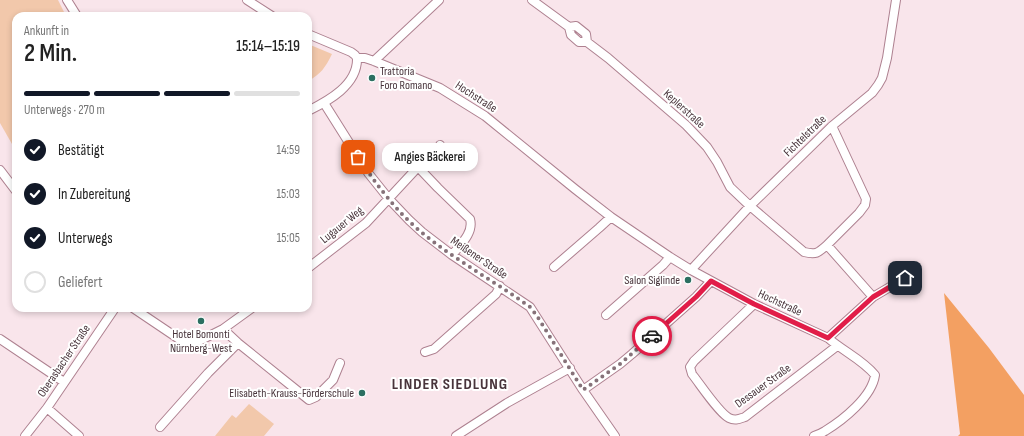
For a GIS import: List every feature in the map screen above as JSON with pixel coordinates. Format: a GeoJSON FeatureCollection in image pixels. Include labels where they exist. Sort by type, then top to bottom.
{"type":"FeatureCollection","features":[{"type":"Feature","properties":{"kind":"street"},"geometry":{"type":"LineString","coordinates":[[68,0],[75,12]]}},
{"type":"Feature","properties":{"kind":"street"},"geometry":{"type":"LineString","coordinates":[[247,0],[266,12]]}},
{"type":"Feature","properties":{"kind":"street"},"geometry":{"type":"LineString","coordinates":[[374,61],[439,0]]}},
{"type":"Feature","properties":{"kind":"street","name":"Keplerstraße"},"geometry":{"type":"LineString","coordinates":[[532,0],[569,27],[576,26],[586,34],[587,42],[608,58],[686,125],[707,147],[730,187],[804,252],[812,254],[819,252],[859,213],[865,205],[866,199],[832,126]]}},
{"type":"Feature","properties":{"kind":"street","name":"Fichtelstraße"},"geometry":{"type":"LineString","coordinates":[[691,270],[750,206],[832,126],[872,93],[882,78],[887,58],[896,0]]}},
{"type":"Feature","properties":{"kind":"street","name":"Hochstraße"},"geometry":{"type":"LineString","coordinates":[[312,36],[351,52],[357,58],[365,58],[374,61],[440,88],[485,116],[611,217],[670,257],[754,304],[828,338],[869,368],[875,375],[874,383],[868,392],[850,412],[824,432],[814,436]]}},
{"type":"Feature","properties":{"kind":"street"},"geometry":{"type":"LineString","coordinates":[[312,109],[324,103],[341,91],[348,83],[355,70],[357,58]]}},
{"type":"Feature","properties":{"kind":"street","name":"Meißener Straße"},"geometry":{"type":"LineString","coordinates":[[324,103],[358,157],[389,199],[409,220],[452,255],[530,307],[583,390],[615,436]]}},
{"type":"Feature","properties":{"kind":"street","name":"Lugauer Weg"},"geometry":{"type":"LineString","coordinates":[[312,265],[366,223],[418,166],[438,150],[440,145]]}},
{"type":"Feature","properties":{"kind":"street"},"geometry":{"type":"LineString","coordinates":[[418,166],[470,220],[472,224],[468,235],[452,255]]}},
{"type":"Feature","properties":{"kind":"street"},"geometry":{"type":"LineString","coordinates":[[0,170],[12,186]]}},
{"type":"Feature","properties":{"kind":"street"},"geometry":{"type":"LineString","coordinates":[[554,267],[611,217]]}},
{"type":"Feature","properties":{"kind":"street"},"geometry":{"type":"LineString","coordinates":[[827,245],[873,297]]}},
{"type":"Feature","properties":{"kind":"street"},"geometry":{"type":"LineString","coordinates":[[606,315],[663,265],[670,257]]}},
{"type":"Feature","properties":{"kind":"street"},"geometry":{"type":"LineString","coordinates":[[828,338],[873,297],[905,278]]}},
{"type":"Feature","properties":{"kind":"street"},"geometry":{"type":"LineString","coordinates":[[583,390],[632,354],[696,297],[711,281]]}},
{"type":"Feature","properties":{"kind":"street"},"geometry":{"type":"LineString","coordinates":[[425,352],[434,349],[496,294],[500,286]]}},
{"type":"Feature","properties":{"kind":"street","name":"Dessauer Straße"},"geometry":{"type":"LineString","coordinates":[[754,304],[694,361],[690,367],[692,374],[722,412],[730,418],[736,420],[745,417],[837,346]]}},
{"type":"Feature","properties":{"kind":"street","name":"Oberasbacher Straße"},"geometry":{"type":"LineString","coordinates":[[25,436],[47,408],[110,312]]}},
{"type":"Feature","properties":{"kind":"street"},"geometry":{"type":"LineString","coordinates":[[139,312],[182,341],[193,342],[201,340],[223,328],[246,312]]}},
{"type":"Feature","properties":{"kind":"street"},"geometry":{"type":"LineString","coordinates":[[223,328],[238,343],[309,400],[316,397],[333,380],[340,363]]}},
{"type":"Feature","properties":{"kind":"street"},"geometry":{"type":"LineString","coordinates":[[0,339],[64,382]]}},
{"type":"Feature","properties":{"kind":"street"},"geometry":{"type":"LineString","coordinates":[[160,427],[208,373],[238,343]]}},
{"type":"Feature","properties":{"kind":"street"},"geometry":{"type":"LineString","coordinates":[[456,436],[507,403],[570,368]]}},
{"type":"Feature","properties":{"kind":"street","name":"Oberasbacher Straße"},"geometry":{"type":"LineString","coordinates":[[47,408],[79,436]]}},
{"type":"Feature","properties":{"kind":"shaded area"},"geometry":{"type":"Polygon","coordinates":[[[0,0],[58,0],[64,12],[12,12],[12,144],[0,123],[0,0]]]}},
{"type":"Feature","properties":{"kind":"shaded area"},"geometry":{"type":"Polygon","coordinates":[[[312,46],[332,54],[322,70],[312,78],[312,46]]]}},
{"type":"Feature","properties":{"kind":"shaded area"},"geometry":{"type":"Polygon","coordinates":[[[944,293],[989,348],[1024,395],[1024,436],[958,436],[960,434],[944,293]]]}},
{"type":"Feature","properties":{"kind":"shaded area"},"geometry":{"type":"Polygon","coordinates":[[[249,404],[274,424],[264,436],[215,436],[232,415],[236,418],[249,404]]]}},
{"type":"Feature","properties":{"kind":"way so far"},"geometry":{"type":"LineString","coordinates":[[358,157],[369,174],[389,199],[422,232],[452,255],[530,307],[583,390],[620,364],[652,336]]}},
{"type":"Feature","properties":{"kind":"place","name":"Trattoria Foro Romano"},"geometry":{"type":"Point","coordinates":[372,78]}},
{"type":"Feature","properties":{"kind":"place","name":"Angies Bäckerei"},"geometry":{"type":"Point","coordinates":[358,157]}},
{"type":"Feature","properties":{"kind":"place","name":"Salon Siglinde"},"geometry":{"type":"Point","coordinates":[688,280]}},
{"type":"Feature","properties":{"kind":"place","name":"Hotel Bomonti Nürnberg-West"},"geometry":{"type":"Point","coordinates":[201,321]}},
{"type":"Feature","properties":{"kind":"place","name":"Elisabeth-Krauss-Förderschule"},"geometry":{"type":"Point","coordinates":[362,393]}},
{"type":"Feature","properties":{"kind":"district","name":"LINDER SIEDLUNG"},"geometry":{"type":"Point","coordinates":[450,384]}},
{"type":"Feature","properties":{"kind":"route"},"geometry":{"type":"LineString","coordinates":[[652,336],[696,297],[711,281],[754,304],[828,338],[873,297],[905,278]]}}]}
